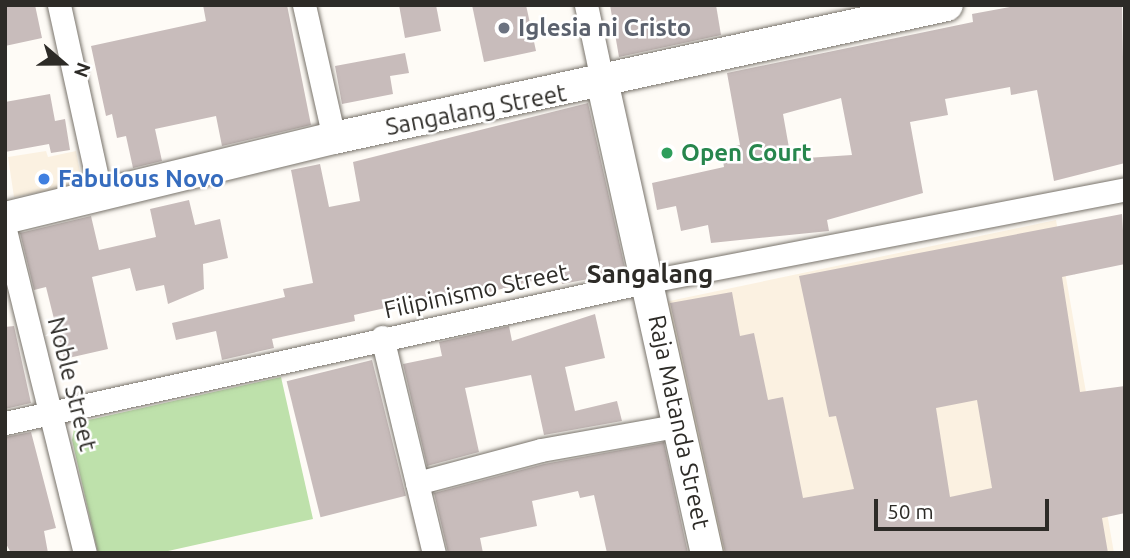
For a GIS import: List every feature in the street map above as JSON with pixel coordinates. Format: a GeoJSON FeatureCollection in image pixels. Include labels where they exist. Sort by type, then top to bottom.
{"type":"FeatureCollection","features":[{"type":"Feature","properties":{"kind":"street"},"geometry":{"type":"LineString","coordinates":[[59,5],[101,196]]}},
{"type":"Feature","properties":{"kind":"street"},"geometry":{"type":"LineString","coordinates":[[304,5],[334,138]]}},
{"type":"Feature","properties":{"kind":"street","name":"Raja Matanda Street"},"geometry":{"type":"LineString","coordinates":[[586,5],[682,425],[707,553]]}},
{"type":"Feature","properties":{"kind":"street","name":"Sangalang Street"},"geometry":{"type":"LineString","coordinates":[[5,218],[334,138],[603,85],[947,5]]}},
{"type":"Feature","properties":{"kind":"street","name":"Filipinismo Street"},"geometry":{"type":"LineString","coordinates":[[5,423],[382,337],[649,281],[1125,189]]}},
{"type":"Feature","properties":{"kind":"street","name":"Noble Street"},"geometry":{"type":"LineString","coordinates":[[5,230],[53,411],[85,553]]}},
{"type":"Feature","properties":{"kind":"street"},"geometry":{"type":"LineString","coordinates":[[382,337],[434,553]]}},
{"type":"Feature","properties":{"kind":"street"},"geometry":{"type":"LineString","coordinates":[[417,483],[541,450],[682,425]]}},
{"type":"Feature","properties":{"kind":"shaded area","name":"Fabulous Novo"},"geometry":{"type":"Polygon","coordinates":[[[46,151],[48,157],[76,151],[80,172],[74,186],[14,197],[8,157],[46,151]]]}},
{"type":"Feature","properties":{"kind":"shaded area"},"geometry":{"type":"Polygon","coordinates":[[[1056,220],[1114,553],[714,553],[660,303],[1056,220]]]}},
{"type":"Feature","properties":{"kind":"green space"},"geometry":{"type":"Polygon","coordinates":[[[281,377],[313,519],[159,553],[98,553],[72,440],[75,423],[281,377]]]}},
{"type":"Feature","properties":{"kind":"building"},"geometry":{"type":"Polygon","coordinates":[[[5,5],[35,5],[42,38],[5,46],[5,5]]]}},
{"type":"Feature","properties":{"kind":"building"},"geometry":{"type":"Polygon","coordinates":[[[203,5],[287,5],[311,125],[222,146],[216,116],[155,129],[162,161],[133,168],[126,136],[117,138],[112,114],[106,116],[91,46],[206,21],[203,5]]]}},
{"type":"Feature","properties":{"kind":"building"},"geometry":{"type":"Polygon","coordinates":[[[399,5],[436,5],[441,31],[405,38],[399,5]]]}},
{"type":"Feature","properties":{"kind":"building","name":"Iglesia ni Cristo"},"geometry":{"type":"Polygon","coordinates":[[[472,5],[526,5],[536,51],[484,62],[472,5]]]}},
{"type":"Feature","properties":{"kind":"building"},"geometry":{"type":"Polygon","coordinates":[[[610,5],[716,5],[721,35],[619,57],[610,5]]]}},
{"type":"Feature","properties":{"kind":"building"},"geometry":{"type":"Polygon","coordinates":[[[1020,5],[1122,5],[1125,163],[1054,181],[1037,90],[1011,95],[1010,87],[945,99],[948,115],[910,122],[923,193],[827,220],[829,231],[711,243],[708,225],[681,231],[676,206],[657,210],[652,183],[724,167],[721,149],[740,145],[727,73],[973,22],[972,14],[1020,5]],[[841,98],[783,114],[791,159],[852,155],[841,98]]]}},
{"type":"Feature","properties":{"kind":"building"},"geometry":{"type":"Polygon","coordinates":[[[405,53],[409,73],[390,76],[393,94],[342,104],[335,66],[405,53]]]}},
{"type":"Feature","properties":{"kind":"building"},"geometry":{"type":"Polygon","coordinates":[[[50,94],[55,121],[65,119],[70,150],[51,153],[49,144],[5,152],[5,102],[50,94]]]}},
{"type":"Feature","properties":{"kind":"building"},"geometry":{"type":"Polygon","coordinates":[[[588,103],[626,272],[562,284],[560,274],[486,293],[484,286],[354,315],[355,321],[272,339],[274,348],[222,360],[216,331],[176,340],[172,323],[285,297],[283,289],[313,283],[291,170],[320,164],[329,207],[360,201],[353,162],[588,103]]]}},
{"type":"Feature","properties":{"kind":"building"},"geometry":{"type":"Polygon","coordinates":[[[189,200],[195,225],[220,219],[228,258],[203,264],[204,289],[168,304],[164,285],[136,291],[130,268],[92,277],[108,349],[64,359],[46,287],[34,290],[20,233],[91,216],[99,250],[156,237],[150,209],[189,200]]]}},
{"type":"Feature","properties":{"kind":"building"},"geometry":{"type":"Polygon","coordinates":[[[1122,214],[1125,264],[1062,277],[1080,392],[1125,386],[1125,513],[1102,518],[1108,553],[725,553],[670,303],[732,292],[740,336],[754,333],[768,400],[783,397],[803,498],[854,489],[836,416],[829,417],[799,276],[1122,214]],[[977,400],[936,408],[950,497],[992,488],[977,400]]]}},
{"type":"Feature","properties":{"kind":"building"},"geometry":{"type":"Polygon","coordinates":[[[595,314],[605,358],[565,367],[575,411],[617,401],[622,421],[544,435],[531,375],[465,388],[479,452],[427,466],[403,364],[442,356],[439,342],[509,326],[512,341],[595,314]]]}},
{"type":"Feature","properties":{"kind":"building"},"geometry":{"type":"Polygon","coordinates":[[[14,326],[31,403],[5,409],[5,327],[14,326]]]}},
{"type":"Feature","properties":{"kind":"building"},"geometry":{"type":"Polygon","coordinates":[[[372,360],[406,496],[320,517],[287,381],[372,360]]]}},
{"type":"Feature","properties":{"kind":"building"},"geometry":{"type":"Polygon","coordinates":[[[31,432],[56,528],[44,531],[48,553],[11,553],[5,542],[5,437],[31,432]]]}},
{"type":"Feature","properties":{"kind":"building"},"geometry":{"type":"Polygon","coordinates":[[[664,442],[688,553],[607,553],[594,495],[580,498],[578,491],[532,501],[537,526],[480,538],[483,553],[448,553],[434,493],[544,464],[664,442]]]}},
{"type":"Feature","properties":{"kind":"place","name":"Iglesia ni Cristo"},"geometry":{"type":"Point","coordinates":[504,28]}},
{"type":"Feature","properties":{"kind":"place","name":"Open Court"},"geometry":{"type":"Point","coordinates":[667,153]}},
{"type":"Feature","properties":{"kind":"place","name":"Fabulous Novo"},"geometry":{"type":"Point","coordinates":[44,179]}},
{"type":"Feature","properties":{"kind":"district","name":"Sangalang"},"geometry":{"type":"Point","coordinates":[650,274]}}]}
